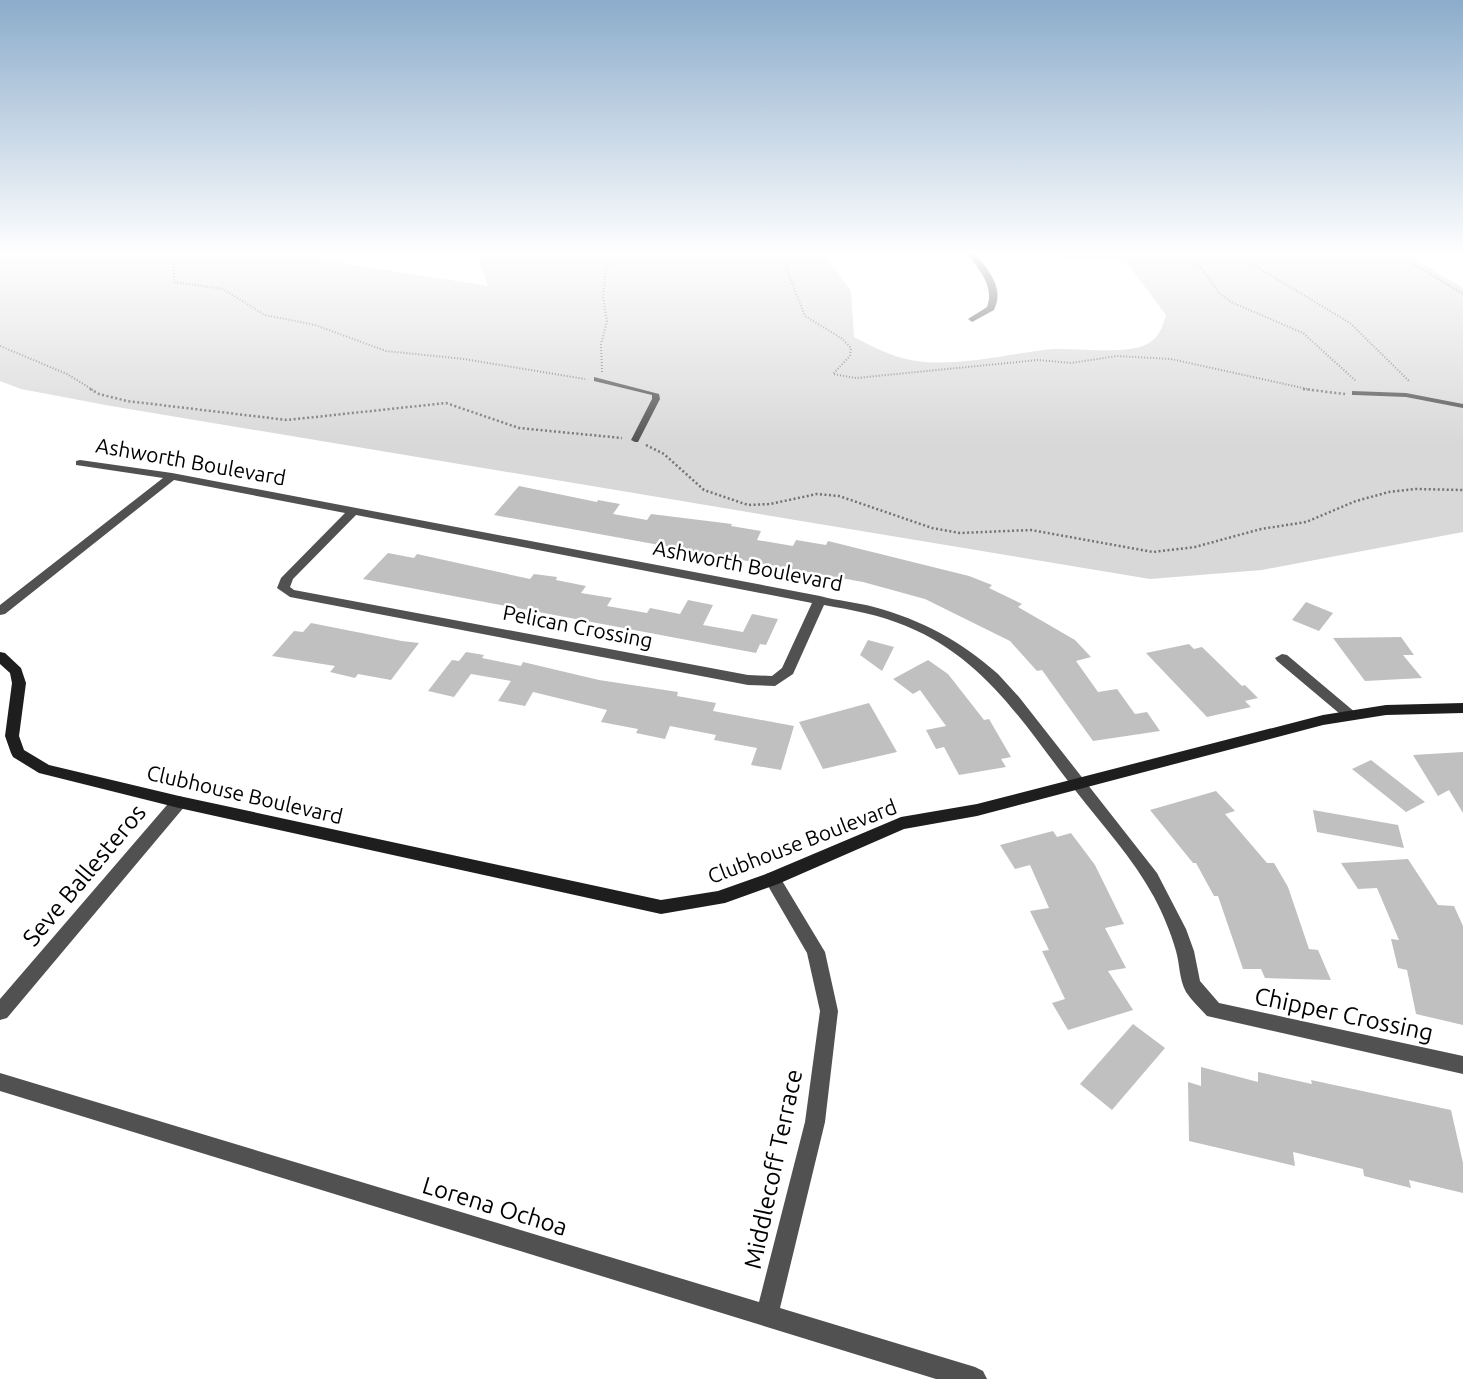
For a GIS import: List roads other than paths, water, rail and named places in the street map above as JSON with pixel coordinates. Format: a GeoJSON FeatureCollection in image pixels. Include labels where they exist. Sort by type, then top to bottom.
{"type":"FeatureCollection","features":[{"type":"Feature","properties":{"kind":"street","name":"Ashworth Boulevard"},"geometry":{"type":"LineString","coordinates":[[80,463],[172,476],[820,600],[894,616],[927,629],[971,655],[1006,687],[1079,785],[1137,853],[1161,895],[1185,952],[1188,977],[1195,991],[1214,1010]]}},
{"type":"Feature","properties":{"kind":"street"},"geometry":{"type":"LineString","coordinates":[[0,611],[172,476]]}},
{"type":"Feature","properties":{"kind":"street","name":"Pelican Crossing"},"geometry":{"type":"LineString","coordinates":[[353,511],[287,578],[283,588],[290,593],[499,633],[748,680],[775,681],[788,671],[820,600]]}},
{"type":"Feature","properties":{"kind":"street","name":"Clubhouse Boulevard"},"geometry":{"type":"LineString","coordinates":[[0,656],[16,671],[19,683],[12,736],[18,753],[30,763],[44,769],[179,802],[661,907],[719,898],[772,879],[901,823],[977,810],[1323,720],[1386,710],[1463,708]]}},
{"type":"Feature","properties":{"kind":"street"},"geometry":{"type":"LineString","coordinates":[[1282,657],[1351,716]]}},
{"type":"Feature","properties":{"kind":"street","name":"Seve Ballesteros"},"geometry":{"type":"LineString","coordinates":[[0,1012],[179,802]]}},
{"type":"Feature","properties":{"kind":"street","name":"Middlecoff Terrace"},"geometry":{"type":"LineString","coordinates":[[767,1316],[815,1122],[829,1011],[816,952],[772,879]]}},
{"type":"Feature","properties":{"kind":"street","name":"Chipper Crossing"},"geometry":{"type":"LineString","coordinates":[[1214,1010],[1463,1065]]}},
{"type":"Feature","properties":{"kind":"street","name":"Lorena Ochoa"},"geometry":{"type":"LineString","coordinates":[[0,1083],[975,1379]]}},
{"type":"Feature","properties":{"kind":"lane"},"geometry":{"type":"LineString","coordinates":[[597,379],[654,394],[656,399],[635,440]]}},
{"type":"Feature","properties":{"kind":"lane"},"geometry":{"type":"LineString","coordinates":[[1355,393],[1406,395],[1462,406]]}}]}
